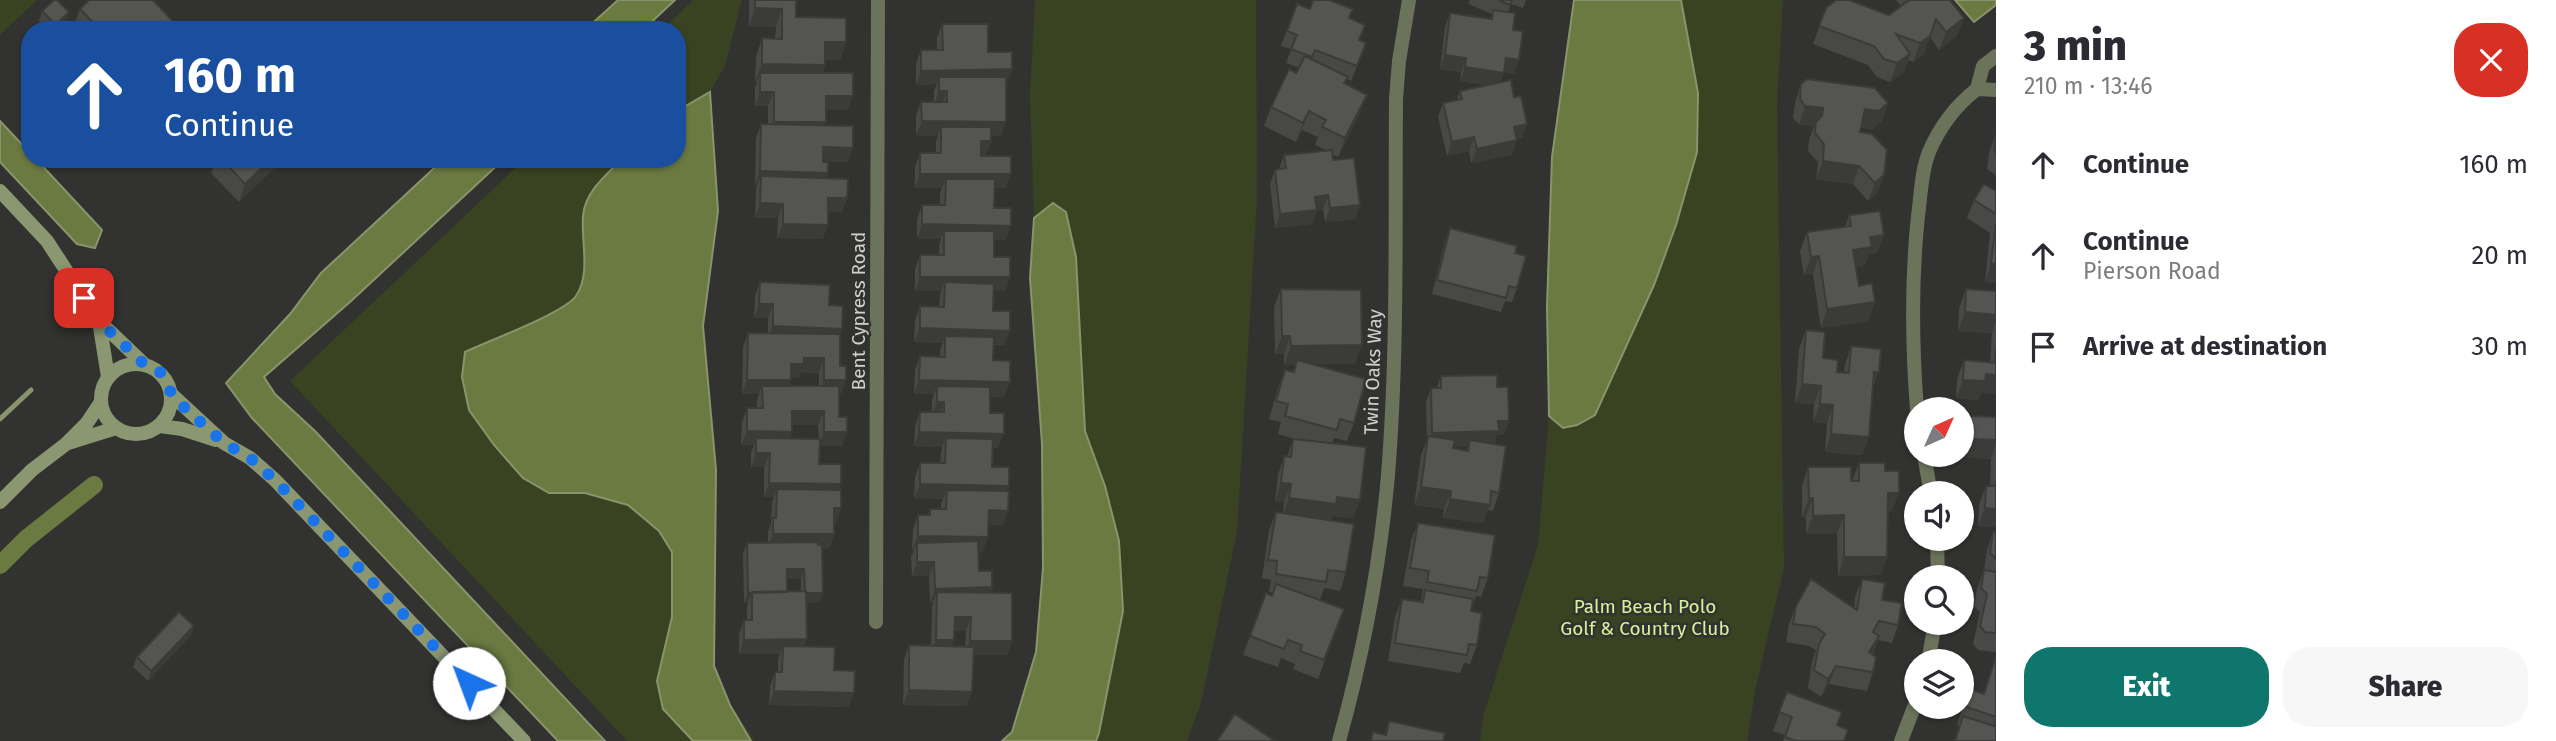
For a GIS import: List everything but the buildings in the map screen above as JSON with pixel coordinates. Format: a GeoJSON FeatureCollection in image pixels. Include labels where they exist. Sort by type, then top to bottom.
{"type":"FeatureCollection","features":[{"type":"Feature","properties":{"kind":"street","name":"Bent Cypress Road"},"geometry":{"type":"LineString","coordinates":[[876,622],[878,0]]}},
{"type":"Feature","properties":{"kind":"street","name":"Twin Oaks Way"},"geometry":{"type":"LineString","coordinates":[[1339,741],[1364,635],[1388,478],[1393,399],[1396,99],[1409,0]]}},
{"type":"Feature","properties":{"kind":"street"},"geometry":{"type":"LineString","coordinates":[[1916,397],[1912,302],[1915,245],[1928,154],[1941,128],[1959,105],[1977,89],[1983,66],[1996,56]]}},
{"type":"Feature","properties":{"kind":"street"},"geometry":{"type":"LineString","coordinates":[[1977,89],[1996,90]]}},
{"type":"Feature","properties":{"kind":"street"},"geometry":{"type":"LineString","coordinates":[[0,191],[47,241],[99,321],[145,365],[160,372],[169,386],[170,411],[160,426],[143,434],[134,434],[116,428],[103,412],[101,393],[108,377],[118,368],[131,364],[145,365]]}},
{"type":"Feature","properties":{"kind":"street"},"geometry":{"type":"LineString","coordinates":[[99,321],[108,377]]}},
{"type":"Feature","properties":{"kind":"street"},"geometry":{"type":"LineString","coordinates":[[171,394],[224,443]]}},
{"type":"Feature","properties":{"kind":"street"},"geometry":{"type":"LineString","coordinates":[[0,502],[32,470],[66,444],[87,423],[101,402]]}},
{"type":"Feature","properties":{"kind":"street"},"geometry":{"type":"LineString","coordinates":[[160,426],[182,429],[224,443],[250,458],[275,480],[524,741]]}},
{"type":"Feature","properties":{"kind":"street"},"geometry":{"type":"LineString","coordinates":[[66,444],[116,428]]}},
{"type":"Feature","properties":{"kind":"street"},"geometry":{"type":"LineString","coordinates":[[1901,741],[1909,719]]}},
{"type":"Feature","properties":{"kind":"green space"},"geometry":{"type":"Polygon","coordinates":[[[0,0],[37,0],[0,35],[0,0]]]}},
{"type":"Feature","properties":{"kind":"green space"},"geometry":{"type":"Polygon","coordinates":[[[693,0],[742,0],[725,66],[710,92],[718,211],[703,326],[716,470],[714,666],[730,705],[755,741],[627,741],[290,381],[515,168],[686,168],[686,21],[671,21],[693,0]]]}},
{"type":"Feature","properties":{"kind":"green space"},"geometry":{"type":"Polygon","coordinates":[[[1035,0],[1256,0],[1257,199],[1237,532],[1201,703],[1187,741],[1002,741],[1012,732],[1036,652],[1043,568],[1042,444],[1030,278],[1034,218],[1030,95],[1035,0]]]}},
{"type":"Feature","properties":{"kind":"green space","name":"Palm Beach Polo Golf & Country Club"},"geometry":{"type":"Polygon","coordinates":[[[1574,0],[1783,0],[1777,105],[1784,568],[1756,686],[1747,741],[1480,741],[1484,713],[1538,545],[1549,416],[1547,307],[1552,157],[1574,0]]]}},
{"type":"Feature","properties":{"kind":"shaded area"},"geometry":{"type":"Polygon","coordinates":[[[618,0],[675,0],[653,21],[595,21],[618,0]]]}},
{"type":"Feature","properties":{"kind":"shaded area"},"geometry":{"type":"Polygon","coordinates":[[[1574,0],[1681,0],[1698,93],[1697,152],[1676,225],[1654,285],[1595,415],[1577,425],[1563,428],[1549,416],[1547,307],[1552,157],[1574,0]]]}},
{"type":"Feature","properties":{"kind":"shaded area"},"geometry":{"type":"Polygon","coordinates":[[[1955,0],[1996,0],[1996,5],[1974,22],[1955,0]]]}},
{"type":"Feature","properties":{"kind":"shaded area"},"geometry":{"type":"Polygon","coordinates":[[[710,92],[718,211],[703,326],[716,470],[714,666],[730,705],[751,741],[693,741],[663,709],[657,681],[672,617],[672,552],[659,531],[628,505],[585,493],[549,493],[523,478],[494,445],[469,410],[462,377],[465,352],[542,318],[576,296],[583,278],[585,207],[592,192],[613,168],[686,168],[686,106],[710,92]]]}},
{"type":"Feature","properties":{"kind":"shaded area"},"geometry":{"type":"Polygon","coordinates":[[[0,121],[21,143],[21,168],[44,168],[102,230],[95,248],[77,244],[0,162],[0,121]]]}},
{"type":"Feature","properties":{"kind":"shaded area"},"geometry":{"type":"Polygon","coordinates":[[[434,168],[494,168],[350,302],[264,377],[275,394],[316,432],[605,741],[558,741],[252,418],[226,383],[290,314],[321,273],[434,168]]]}},
{"type":"Feature","properties":{"kind":"shaded area"},"geometry":{"type":"Polygon","coordinates":[[[1053,203],[1066,212],[1076,257],[1085,431],[1105,486],[1119,541],[1123,611],[1096,741],[1002,741],[1012,732],[1036,652],[1043,568],[1042,444],[1030,278],[1034,218],[1053,203]]]}},
{"type":"Feature","properties":{"kind":"waterway"},"geometry":{"type":"LineString","coordinates":[[0,419],[31,390]]}},
{"type":"Feature","properties":{"kind":"waterway"},"geometry":{"type":"LineString","coordinates":[[0,565],[26,539],[94,485]]}},
{"type":"Feature","properties":{"kind":"route"},"geometry":{"type":"LineString","coordinates":[[84,298],[99,321],[145,365],[160,372],[171,394],[187,410],[224,443],[250,458],[275,480],[469,683]]}}]}
